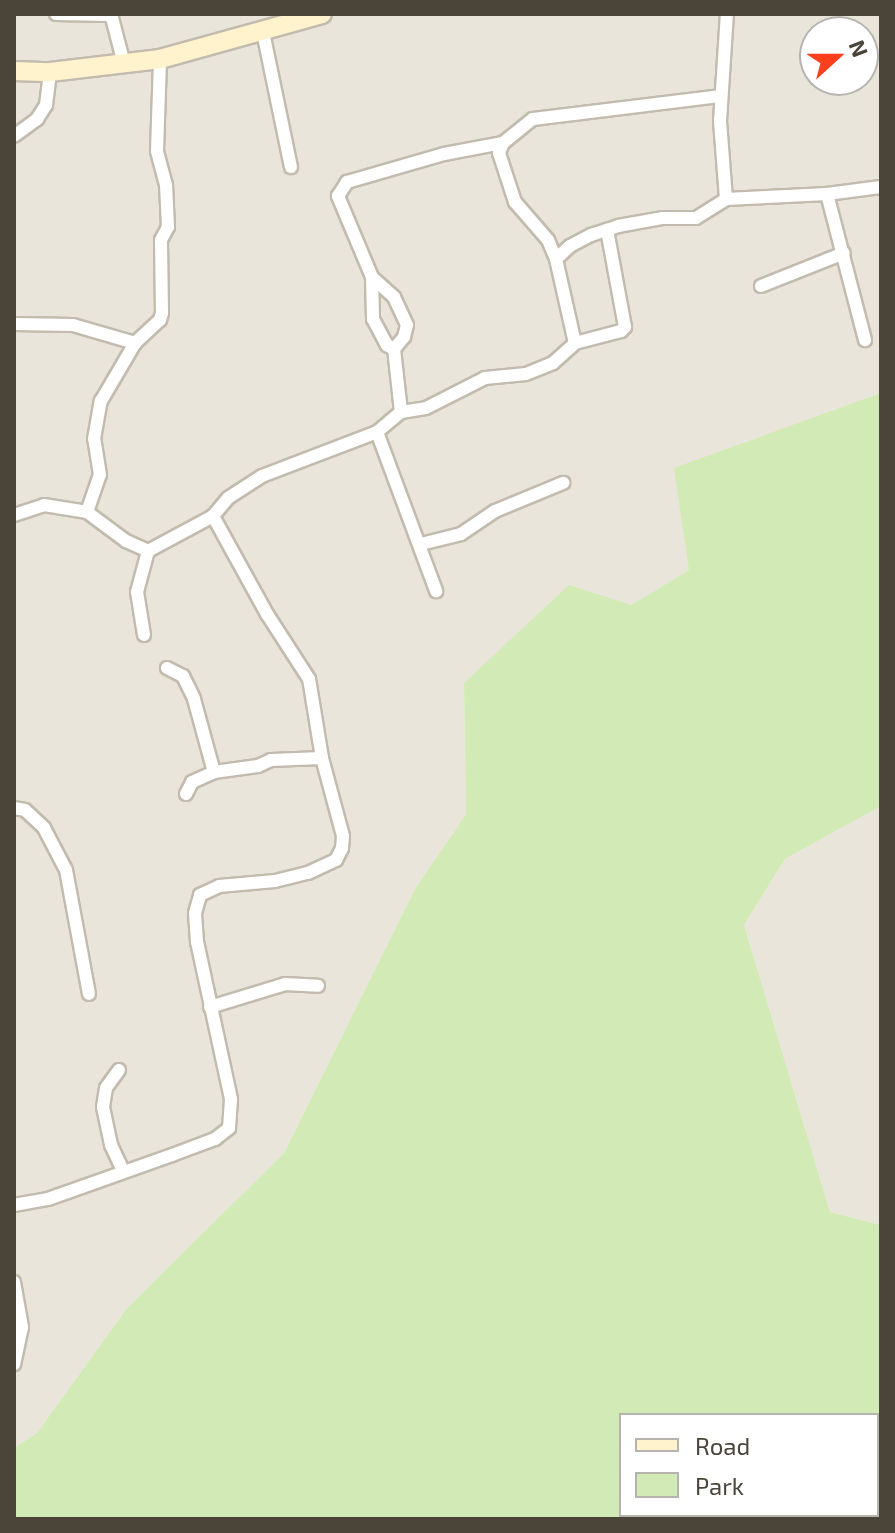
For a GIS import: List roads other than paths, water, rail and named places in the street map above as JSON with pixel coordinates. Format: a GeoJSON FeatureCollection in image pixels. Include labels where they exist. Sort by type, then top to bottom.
{"type":"FeatureCollection","features":[{"type":"Feature","properties":{"kind":"street"},"geometry":{"type":"LineString","coordinates":[[56,14],[111,15],[124,64]]}},
{"type":"Feature","properties":{"kind":"street"},"geometry":{"type":"LineString","coordinates":[[14,71],[50,72],[160,59],[322,14]]}},
{"type":"Feature","properties":{"kind":"street"},"geometry":{"type":"LineString","coordinates":[[726,199],[720,96],[727,14]]}},
{"type":"Feature","properties":{"kind":"street"},"geometry":{"type":"LineString","coordinates":[[263,32],[291,167]]}},
{"type":"Feature","properties":{"kind":"street"},"geometry":{"type":"LineString","coordinates":[[87,512],[100,475],[94,439],[101,401],[135,343],[160,320],[162,313],[161,240],[168,227],[166,185],[157,151],[160,59]]}},
{"type":"Feature","properties":{"kind":"street"},"geometry":{"type":"LineString","coordinates":[[14,136],[37,119],[46,105],[50,72]]}},
{"type":"Feature","properties":{"kind":"street"},"geometry":{"type":"LineString","coordinates":[[394,349],[387,345],[373,319],[372,277],[338,196],[347,182],[444,154],[503,143],[533,119],[559,113],[720,96]]}},
{"type":"Feature","properties":{"kind":"street"},"geometry":{"type":"LineString","coordinates":[[503,143],[499,153],[515,202],[548,240],[556,259],[575,343]]}},
{"type":"Feature","properties":{"kind":"street"},"geometry":{"type":"LineString","coordinates":[[556,259],[570,246],[607,230],[663,218],[696,218],[726,199],[827,194],[881,187]]}},
{"type":"Feature","properties":{"kind":"street"},"geometry":{"type":"LineString","coordinates":[[827,194],[865,340]]}},
{"type":"Feature","properties":{"kind":"street"},"geometry":{"type":"LineString","coordinates":[[144,635],[137,592],[148,551],[213,516],[228,498],[262,476],[377,432],[401,412],[426,408],[485,378],[526,374],[553,363],[575,343],[625,327],[607,230]]}},
{"type":"Feature","properties":{"kind":"street"},"geometry":{"type":"LineString","coordinates":[[761,286],[844,253]]}},
{"type":"Feature","properties":{"kind":"street"},"geometry":{"type":"LineString","coordinates":[[372,277],[394,297],[407,325],[404,337],[394,349],[401,412]]}},
{"type":"Feature","properties":{"kind":"street"},"geometry":{"type":"LineString","coordinates":[[14,324],[73,325],[135,343]]}},
{"type":"Feature","properties":{"kind":"street"},"geometry":{"type":"LineString","coordinates":[[377,432],[436,591]]}},
{"type":"Feature","properties":{"kind":"street"},"geometry":{"type":"LineString","coordinates":[[421,544],[461,534],[495,511],[563,483]]}},
{"type":"Feature","properties":{"kind":"street"},"geometry":{"type":"LineString","coordinates":[[14,515],[44,505],[87,512],[126,541],[148,551]]}},
{"type":"Feature","properties":{"kind":"street"},"geometry":{"type":"LineString","coordinates":[[14,1205],[48,1199],[215,1139],[229,1128],[231,1099],[197,942],[195,913],[200,895],[219,886],[275,881],[336,860],[343,836],[322,758],[309,679],[254,593],[213,516]]}},
{"type":"Feature","properties":{"kind":"street"},"geometry":{"type":"LineString","coordinates":[[167,668],[183,676],[194,699],[214,772]]}},
{"type":"Feature","properties":{"kind":"street"},"geometry":{"type":"LineString","coordinates":[[186,794],[192,782],[214,772],[258,766],[271,760],[322,758]]}},
{"type":"Feature","properties":{"kind":"street"},"geometry":{"type":"LineString","coordinates":[[14,808],[25,810],[44,828],[66,870],[89,994]]}},
{"type":"Feature","properties":{"kind":"street"},"geometry":{"type":"LineString","coordinates":[[210,1007],[285,984],[318,986]]}},
{"type":"Feature","properties":{"kind":"street"},"geometry":{"type":"LineString","coordinates":[[119,1070],[106,1088],[103,1107],[111,1145],[123,1171]]}},
{"type":"Feature","properties":{"kind":"street"},"geometry":{"type":"LineString","coordinates":[[14,1282],[22,1327],[14,1364]]}}]}
